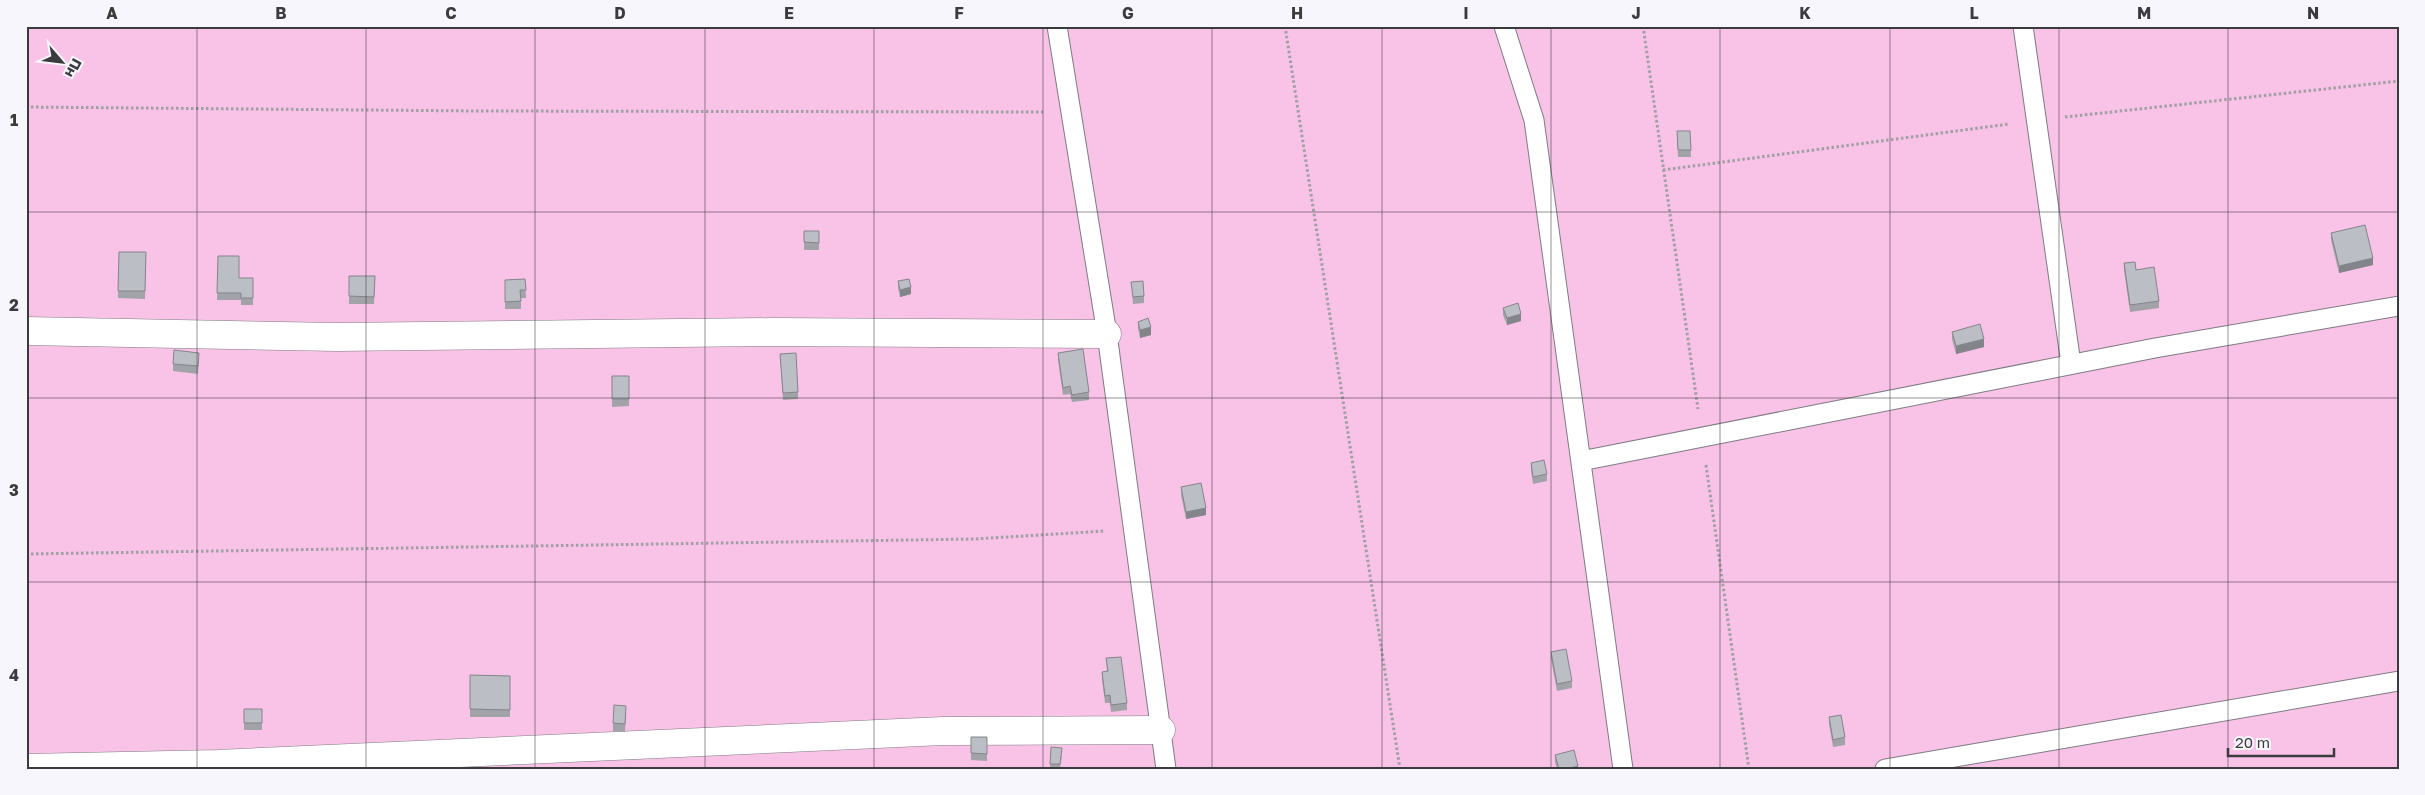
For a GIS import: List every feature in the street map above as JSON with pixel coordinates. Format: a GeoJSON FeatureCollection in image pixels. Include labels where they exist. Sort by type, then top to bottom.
{"type":"FeatureCollection","features":[{"type":"Feature","properties":{"kind":"street"},"geometry":{"type":"LineString","coordinates":[[26,331],[337,337],[772,332],[1107,334]]}},
{"type":"Feature","properties":{"kind":"street"},"geometry":{"type":"LineString","coordinates":[[26,768],[218,764],[943,731],[1161,730]]}},
{"type":"Feature","properties":{"kind":"lane"},"geometry":{"type":"LineString","coordinates":[[1057,26],[1107,334],[1166,769]]}},
{"type":"Feature","properties":{"kind":"lane"},"geometry":{"type":"LineString","coordinates":[[1504,26],[1534,120],[1623,769]]}},
{"type":"Feature","properties":{"kind":"lane"},"geometry":{"type":"LineString","coordinates":[[2023,26],[2071,364]]}},
{"type":"Feature","properties":{"kind":"lane"},"geometry":{"type":"LineString","coordinates":[[1581,461],[2071,364],[2399,306]]}},
{"type":"Feature","properties":{"kind":"lane"},"geometry":{"type":"LineString","coordinates":[[1886,769],[2399,680]]}},
{"type":"Feature","properties":{"kind":"path"},"geometry":{"type":"LineString","coordinates":[[1285,26],[1400,769]]}},
{"type":"Feature","properties":{"kind":"path"},"geometry":{"type":"LineString","coordinates":[[1642,26],[1749,769]]}},
{"type":"Feature","properties":{"kind":"path"},"geometry":{"type":"LineString","coordinates":[[26,107],[477,111],[1071,112]]}},
{"type":"Feature","properties":{"kind":"path"},"geometry":{"type":"LineString","coordinates":[[26,554],[964,539],[1134,529]]}},
{"type":"Feature","properties":{"kind":"shaded area"},"geometry":{"type":"Polygon","coordinates":[[[26,26],[2399,26],[2399,769],[26,769],[26,26]]]}},
{"type":"Feature","properties":{"kind":"building"},"geometry":{"type":"Polygon","coordinates":[[[1677,131],[1690,131],[1691,150],[1678,150],[1677,131]]]}},
{"type":"Feature","properties":{"kind":"building"},"geometry":{"type":"Polygon","coordinates":[[[2365,225],[2373,258],[2339,266],[2331,233],[2365,225]]]}},
{"type":"Feature","properties":{"kind":"building"},"geometry":{"type":"Polygon","coordinates":[[[804,231],[819,231],[819,243],[804,242],[804,231]]]}},
{"type":"Feature","properties":{"kind":"building"},"geometry":{"type":"Polygon","coordinates":[[[119,252],[146,252],[145,291],[118,291],[119,252]]]}},
{"type":"Feature","properties":{"kind":"building"},"geometry":{"type":"Polygon","coordinates":[[[218,256],[239,256],[239,278],[253,278],[253,298],[241,298],[241,293],[217,293],[218,256]]]}},
{"type":"Feature","properties":{"kind":"building"},"geometry":{"type":"Polygon","coordinates":[[[2135,262],[2136,270],[2154,267],[2159,301],[2130,305],[2124,263],[2135,262]]]}},
{"type":"Feature","properties":{"kind":"building"},"geometry":{"type":"Polygon","coordinates":[[[349,276],[375,276],[374,297],[349,296],[349,276]]]}},
{"type":"Feature","properties":{"kind":"building"},"geometry":{"type":"Polygon","coordinates":[[[525,279],[526,290],[520,290],[521,301],[505,302],[505,280],[525,279]]]}},
{"type":"Feature","properties":{"kind":"building"},"geometry":{"type":"Polygon","coordinates":[[[909,279],[911,287],[900,290],[898,281],[909,279]]]}},
{"type":"Feature","properties":{"kind":"building"},"geometry":{"type":"Polygon","coordinates":[[[1143,281],[1144,296],[1133,297],[1131,282],[1143,281]]]}},
{"type":"Feature","properties":{"kind":"building"},"geometry":{"type":"Polygon","coordinates":[[[1518,303],[1521,314],[1507,318],[1503,308],[1518,303]]]}},
{"type":"Feature","properties":{"kind":"building"},"geometry":{"type":"Polygon","coordinates":[[[1148,318],[1151,327],[1140,330],[1138,322],[1148,318]]]}},
{"type":"Feature","properties":{"kind":"building"},"geometry":{"type":"Polygon","coordinates":[[[1980,324],[1984,339],[1956,346],[1952,332],[1980,324]]]}},
{"type":"Feature","properties":{"kind":"building"},"geometry":{"type":"Polygon","coordinates":[[[1083,349],[1089,392],[1072,395],[1070,386],[1063,388],[1058,353],[1083,349]]]}},
{"type":"Feature","properties":{"kind":"building"},"geometry":{"type":"Polygon","coordinates":[[[174,350],[199,353],[198,366],[173,364],[174,350]]]}},
{"type":"Feature","properties":{"kind":"building"},"geometry":{"type":"Polygon","coordinates":[[[796,353],[798,392],[783,393],[780,354],[796,353]]]}},
{"type":"Feature","properties":{"kind":"building"},"geometry":{"type":"Polygon","coordinates":[[[612,376],[629,376],[629,399],[612,399],[612,376]]]}},
{"type":"Feature","properties":{"kind":"building"},"geometry":{"type":"Polygon","coordinates":[[[1544,460],[1547,474],[1533,477],[1531,463],[1544,460]]]}},
{"type":"Feature","properties":{"kind":"building"},"geometry":{"type":"Polygon","coordinates":[[[1201,483],[1206,508],[1186,512],[1181,487],[1201,483]]]}},
{"type":"Feature","properties":{"kind":"building"},"geometry":{"type":"Polygon","coordinates":[[[1566,649],[1572,681],[1557,684],[1551,652],[1566,649]]]}},
{"type":"Feature","properties":{"kind":"building"},"geometry":{"type":"Polygon","coordinates":[[[1121,657],[1127,703],[1111,705],[1110,695],[1105,696],[1102,672],[1108,671],[1106,658],[1121,657]]]}},
{"type":"Feature","properties":{"kind":"building"},"geometry":{"type":"Polygon","coordinates":[[[470,675],[510,676],[510,710],[470,709],[470,675]]]}},
{"type":"Feature","properties":{"kind":"building"},"geometry":{"type":"Polygon","coordinates":[[[614,705],[626,706],[625,724],[613,723],[614,705]]]}},
{"type":"Feature","properties":{"kind":"building"},"geometry":{"type":"Polygon","coordinates":[[[244,709],[262,709],[262,723],[244,723],[244,709]]]}},
{"type":"Feature","properties":{"kind":"building"},"geometry":{"type":"Polygon","coordinates":[[[1841,715],[1845,737],[1833,740],[1829,717],[1841,715]]]}},
{"type":"Feature","properties":{"kind":"building"},"geometry":{"type":"Polygon","coordinates":[[[971,737],[987,737],[987,754],[971,753],[971,737]]]}},
{"type":"Feature","properties":{"kind":"building"},"geometry":{"type":"Polygon","coordinates":[[[1051,747],[1062,748],[1060,764],[1050,764],[1051,747]]]}},
{"type":"Feature","properties":{"kind":"building"},"geometry":{"type":"Polygon","coordinates":[[[1574,750],[1578,766],[1559,769],[1555,755],[1574,750]]]}}]}
